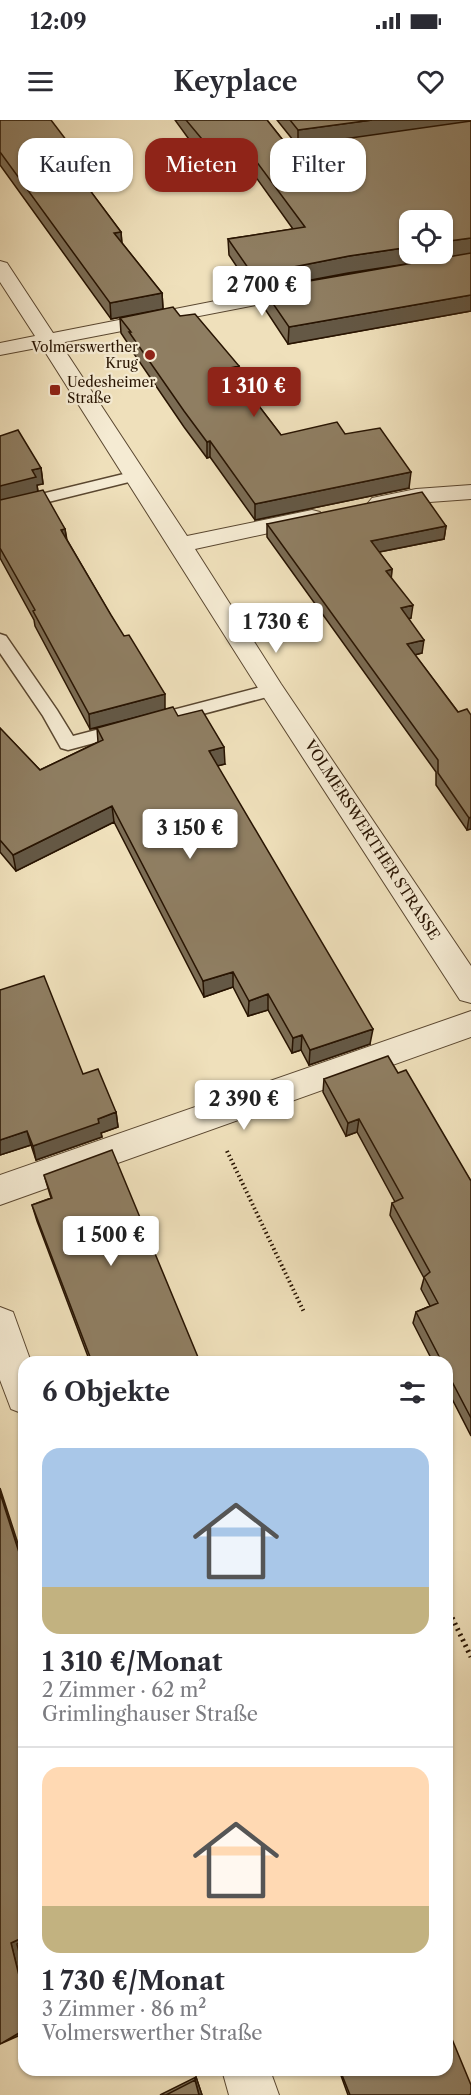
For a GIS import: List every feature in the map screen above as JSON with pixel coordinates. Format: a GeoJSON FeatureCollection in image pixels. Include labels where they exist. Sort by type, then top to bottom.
{"type":"FeatureCollection","features":[{"type":"Feature","properties":{"kind":"street","name":"VOLMERSWERTHER STRASSE"},"geometry":{"type":"LineString","coordinates":[[0,267],[181,545],[272,690],[471,991]]}},
{"type":"Feature","properties":{"kind":"street"},"geometry":{"type":"LineString","coordinates":[[0,349],[325,286]]}},
{"type":"Feature","properties":{"kind":"street"},"geometry":{"type":"LineString","coordinates":[[357,508],[416,496],[471,492]]}},
{"type":"Feature","properties":{"kind":"street"},"geometry":{"type":"LineString","coordinates":[[181,545],[334,513]]}},
{"type":"Feature","properties":{"kind":"street"},"geometry":{"type":"LineString","coordinates":[[0,1190],[471,1024]]}},
{"type":"Feature","properties":{"kind":"street"},"geometry":{"type":"LineString","coordinates":[[0,1324],[18,1378]]}},
{"type":"Feature","properties":{"kind":"street"},"geometry":{"type":"LineString","coordinates":[[248,2076],[254,2095]]}},
{"type":"Feature","properties":{"kind":"lane"},"geometry":{"type":"LineString","coordinates":[[0,509],[136,476]]}},
{"type":"Feature","properties":{"kind":"lane"},"geometry":{"type":"LineString","coordinates":[[0,640],[51,714],[68,744],[272,690]]}},
{"type":"Feature","properties":{"kind":"path"},"geometry":{"type":"LineString","coordinates":[[210,1116],[304,1312]]}},
{"type":"Feature","properties":{"kind":"path"},"geometry":{"type":"LineString","coordinates":[[453,1620],[471,1657]]}},
{"type":"Feature","properties":{"kind":"building"},"geometry":{"type":"Polygon","coordinates":[[[0,120],[51,120],[65,138],[18,138],[18,177],[0,152],[0,120]]]}},
{"type":"Feature","properties":{"kind":"building"},"geometry":{"type":"Polygon","coordinates":[[[186,120],[267,120],[281,138],[270,138],[270,180],[258,164],[258,138],[201,138],[186,120]]]}},
{"type":"Feature","properties":{"kind":"building"},"geometry":{"type":"Polygon","coordinates":[[[290,120],[372,120],[298,130],[290,120]]]}},
{"type":"Feature","properties":{"kind":"building"},"geometry":{"type":"Polygon","coordinates":[[[471,121],[471,238],[453,240],[453,210],[399,210],[399,249],[253,275],[228,239],[305,227],[279,192],[366,192],[366,138],[351,138],[471,121]]]}},
{"type":"Feature","properties":{"kind":"building"},"geometry":{"type":"Polygon","coordinates":[[[29,192],[91,192],[121,232],[114,233],[162,293],[110,303],[29,192]]]}},
{"type":"Feature","properties":{"kind":"building"},"geometry":{"type":"Polygon","coordinates":[[[471,253],[471,295],[289,327],[263,289],[407,264],[453,264],[453,256],[471,253]]]}},
{"type":"Feature","properties":{"kind":"building"},"geometry":{"type":"Polygon","coordinates":[[[173,307],[180,316],[195,314],[239,366],[230,368],[281,435],[337,422],[345,434],[380,428],[411,472],[255,504],[210,441],[207,442],[184,411],[120,318],[173,307]]]}},
{"type":"Feature","properties":{"kind":"building"},"geometry":{"type":"Polygon","coordinates":[[[18,430],[41,468],[32,470],[36,477],[0,486],[0,436],[18,430]]]}},
{"type":"Feature","properties":{"kind":"building"},"geometry":{"type":"Polygon","coordinates":[[[43,490],[65,529],[61,530],[111,615],[124,636],[129,635],[165,694],[89,714],[0,548],[0,500],[43,490]]]}},
{"type":"Feature","properties":{"kind":"building"},"geometry":{"type":"Polygon","coordinates":[[[422,492],[446,526],[371,541],[392,569],[386,571],[413,605],[401,608],[424,640],[407,644],[458,712],[467,709],[471,715],[471,817],[469,818],[438,773],[438,760],[267,524],[422,492]]]}},
{"type":"Feature","properties":{"kind":"building"},"geometry":{"type":"Polygon","coordinates":[[[173,707],[178,716],[202,710],[224,747],[209,751],[373,1029],[310,1050],[302,1035],[293,1038],[268,994],[249,1001],[233,972],[203,981],[112,806],[13,855],[0,840],[0,728],[40,770],[103,740],[97,728],[173,707]]]}},
{"type":"Feature","properties":{"kind":"building"},"geometry":{"type":"Polygon","coordinates":[[[44,976],[83,1074],[98,1069],[116,1112],[98,1119],[99,1123],[33,1146],[27,1131],[0,1140],[0,990],[44,976]]]}},
{"type":"Feature","properties":{"kind":"building"},"geometry":{"type":"Polygon","coordinates":[[[388,1056],[398,1073],[406,1070],[471,1181],[471,1418],[453,1384],[453,1356],[439,1356],[416,1312],[438,1303],[424,1277],[430,1272],[392,1203],[403,1198],[359,1119],[348,1123],[324,1079],[388,1056]]]}},
{"type":"Feature","properties":{"kind":"building"},"geometry":{"type":"Polygon","coordinates":[[[112,1150],[198,1356],[90,1356],[32,1205],[52,1198],[44,1175],[112,1150]]]}},
{"type":"Feature","properties":{"kind":"building"},"geometry":{"type":"Polygon","coordinates":[[[0,1493],[18,1549],[18,1940],[11,1943],[18,1972],[18,2034],[0,2044],[0,1493]]]}},
{"type":"Feature","properties":{"kind":"building"},"geometry":{"type":"Polygon","coordinates":[[[453,2042],[471,2085],[469,2095],[350,2095],[342,2076],[453,2076],[453,2042]]]}},
{"type":"Feature","properties":{"kind":"building"},"geometry":{"type":"Polygon","coordinates":[[[195,2080],[199,2095],[166,2095],[195,2080]]]}},
{"type":"Feature","properties":{"kind":"place","name":"Volmerswerther Krug"},"geometry":{"type":"Point","coordinates":[150,355]}},
{"type":"Feature","properties":{"kind":"place","name":"Uedesheimer Straße"},"geometry":{"type":"Point","coordinates":[55,390]}}]}
